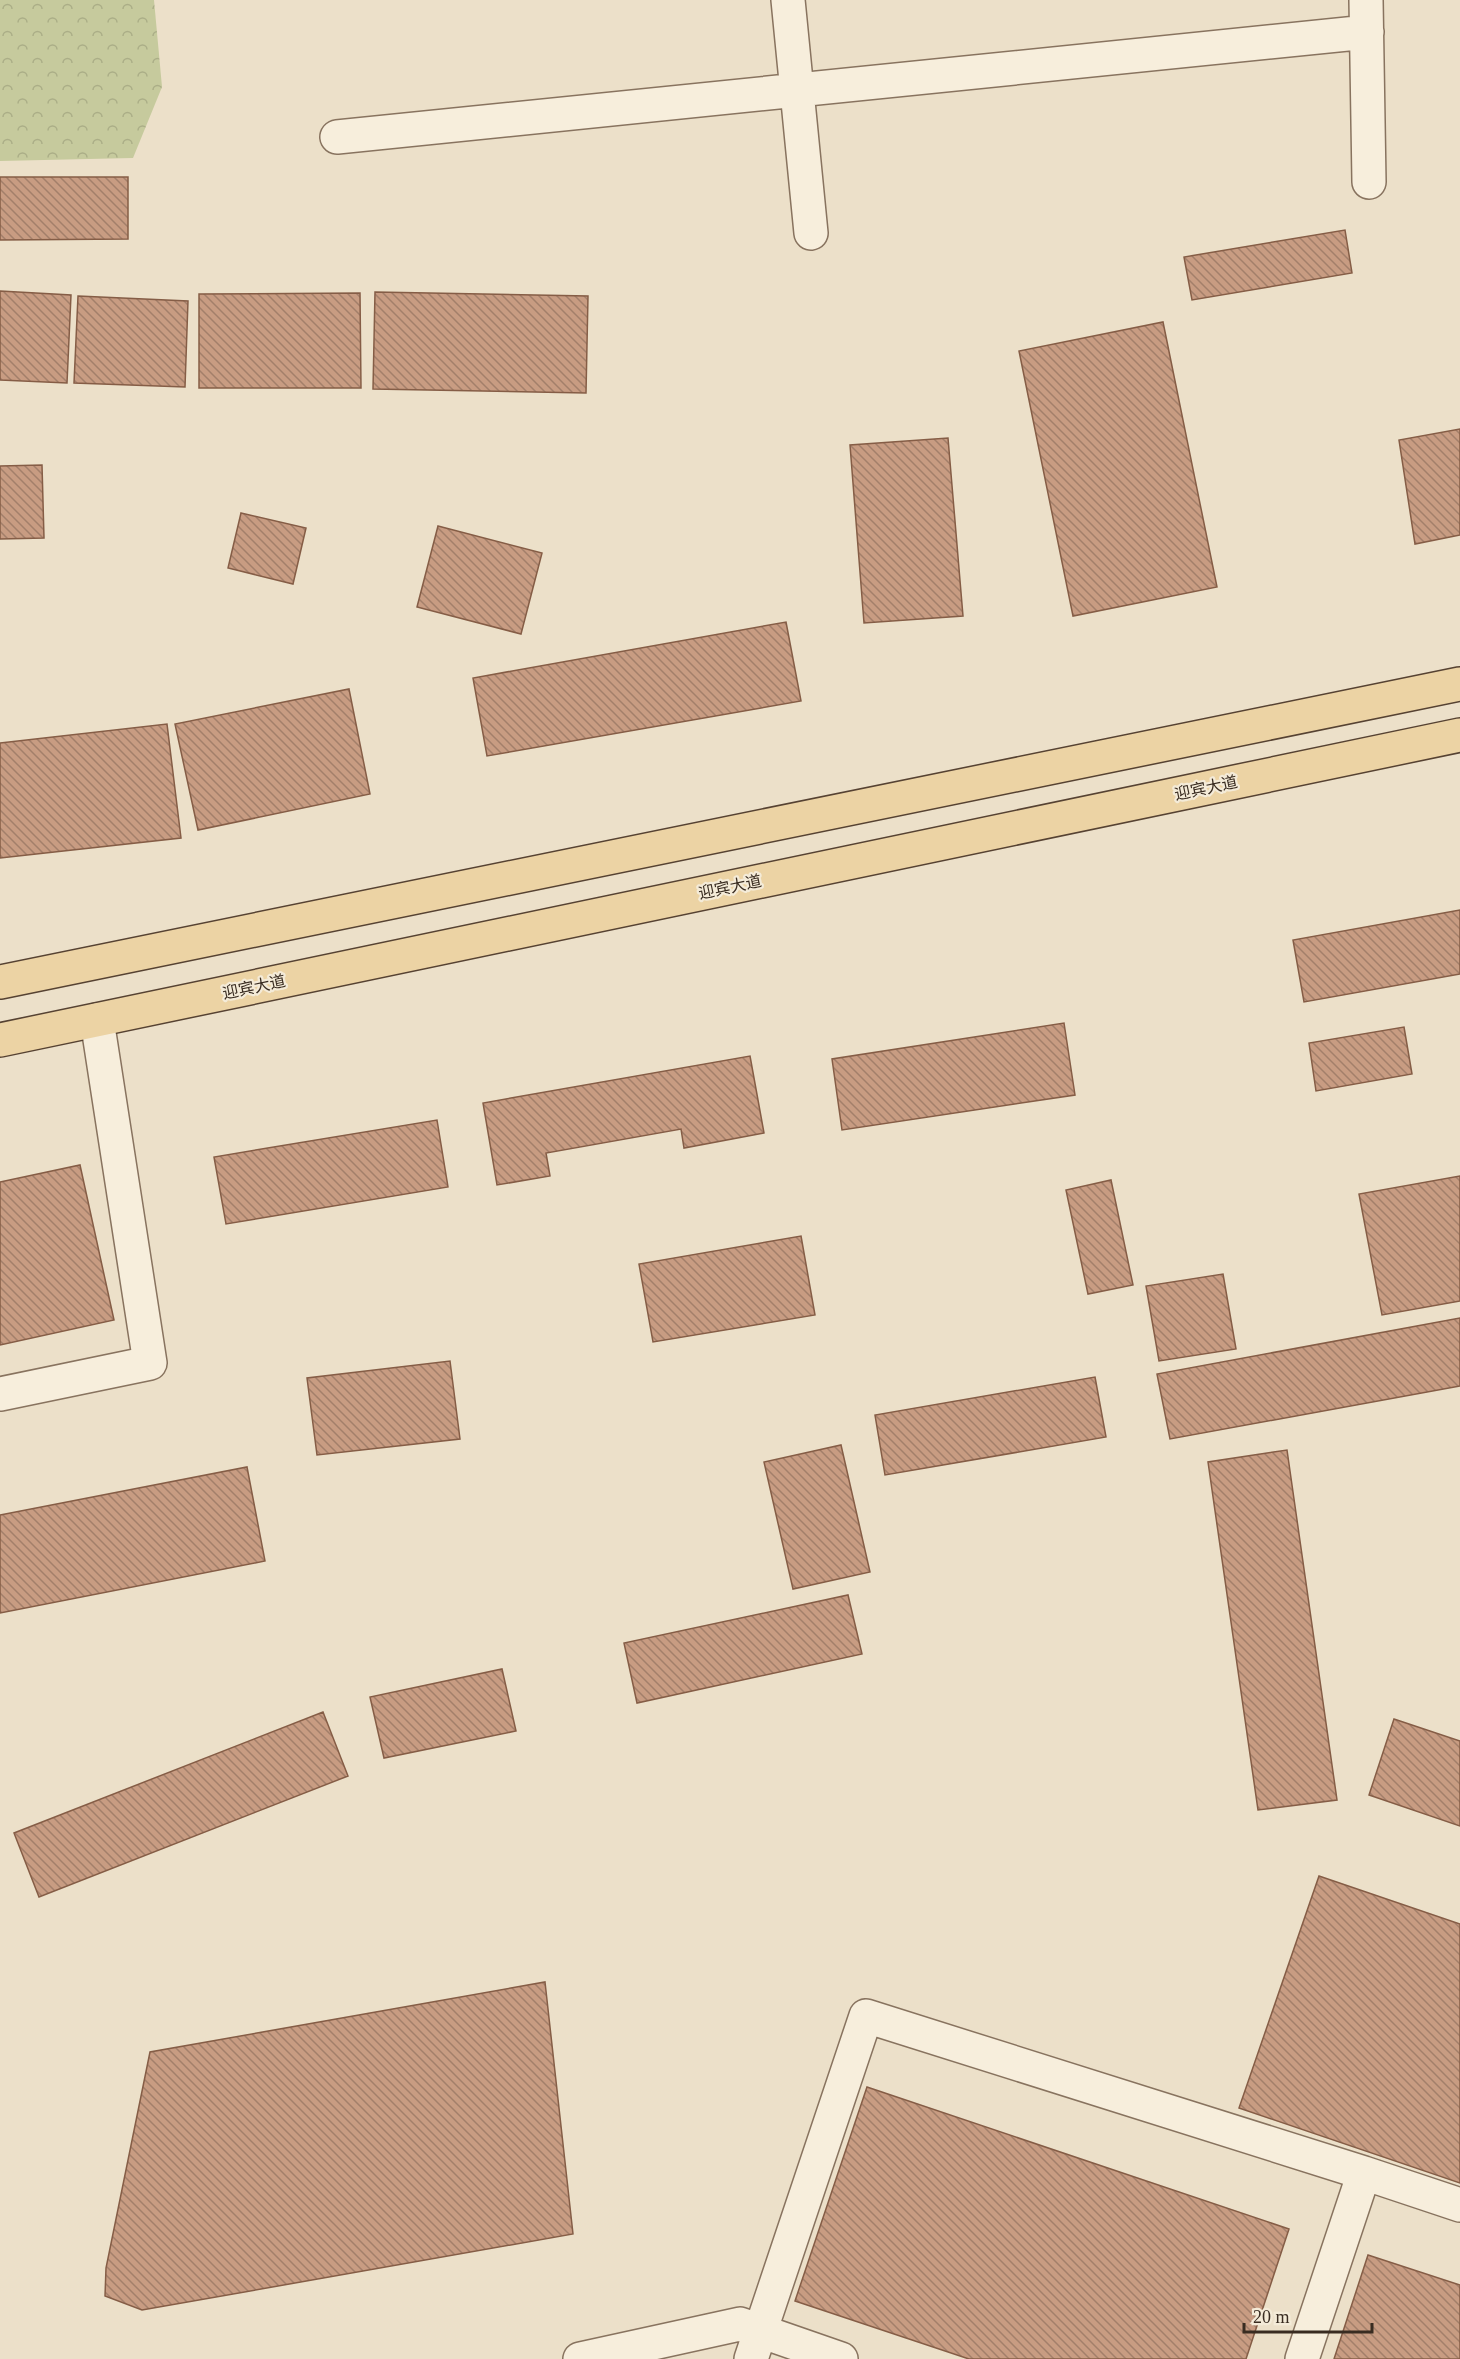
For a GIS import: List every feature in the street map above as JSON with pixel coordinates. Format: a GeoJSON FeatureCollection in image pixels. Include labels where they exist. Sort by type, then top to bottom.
{"type":"FeatureCollection","features":[{"type":"Feature","properties":{"kind":"main road"},"geometry":{"type":"LineString","coordinates":[[0,982],[1460,684]]}},
{"type":"Feature","properties":{"kind":"main road","name":"迎宾大道"},"geometry":{"type":"LineString","coordinates":[[0,1040],[1460,735]]}},
{"type":"Feature","properties":{"kind":"street"},"geometry":{"type":"LineString","coordinates":[[788,0],[811,233]]}},
{"type":"Feature","properties":{"kind":"street"},"geometry":{"type":"LineString","coordinates":[[337,137],[797,90],[1366,16],[1369,182]]}},
{"type":"Feature","properties":{"kind":"street"},"geometry":{"type":"LineString","coordinates":[[0,1394],[150,1363],[97,1020]]}},
{"type":"Feature","properties":{"kind":"street"},"geometry":{"type":"LineString","coordinates":[[756,2345],[866,2016],[1460,2205]]}},
{"type":"Feature","properties":{"kind":"street"},"geometry":{"type":"LineString","coordinates":[[1302,2359],[1364,2173]]}},
{"type":"Feature","properties":{"kind":"street"},"geometry":{"type":"LineString","coordinates":[[580,2359],[740,2324],[756,2345],[841,2359]]}},
{"type":"Feature","properties":{"kind":"green space"},"geometry":{"type":"Polygon","coordinates":[[[0,0],[154,0],[162,87],[133,158],[0,161],[0,0]]]}},
{"type":"Feature","properties":{"kind":"building"},"geometry":{"type":"Polygon","coordinates":[[[0,177],[128,177],[128,239],[0,240],[0,177]]]}},
{"type":"Feature","properties":{"kind":"building"},"geometry":{"type":"Polygon","coordinates":[[[1345,230],[1352,273],[1192,300],[1184,257],[1345,230]]]}},
{"type":"Feature","properties":{"kind":"building"},"geometry":{"type":"Polygon","coordinates":[[[0,291],[71,295],[67,383],[0,380],[0,291]]]}},
{"type":"Feature","properties":{"kind":"building"},"geometry":{"type":"Polygon","coordinates":[[[375,292],[588,296],[586,393],[373,389],[375,292]]]}},
{"type":"Feature","properties":{"kind":"building"},"geometry":{"type":"Polygon","coordinates":[[[360,293],[361,388],[199,388],[199,294],[360,293]]]}},
{"type":"Feature","properties":{"kind":"building"},"geometry":{"type":"Polygon","coordinates":[[[78,296],[188,301],[185,387],[74,383],[78,296]]]}},
{"type":"Feature","properties":{"kind":"building"},"geometry":{"type":"Polygon","coordinates":[[[1163,322],[1217,587],[1073,616],[1019,351],[1163,322]]]}},
{"type":"Feature","properties":{"kind":"building"},"geometry":{"type":"Polygon","coordinates":[[[1460,429],[1460,535],[1415,544],[1399,440],[1460,429]]]}},
{"type":"Feature","properties":{"kind":"building"},"geometry":{"type":"Polygon","coordinates":[[[948,438],[963,616],[864,623],[850,445],[948,438]]]}},
{"type":"Feature","properties":{"kind":"building"},"geometry":{"type":"Polygon","coordinates":[[[42,465],[44,538],[0,539],[0,466],[42,465]]]}},
{"type":"Feature","properties":{"kind":"building"},"geometry":{"type":"Polygon","coordinates":[[[241,513],[306,528],[293,584],[228,568],[241,513]]]}},
{"type":"Feature","properties":{"kind":"building"},"geometry":{"type":"Polygon","coordinates":[[[438,526],[542,553],[521,634],[417,607],[438,526]]]}},
{"type":"Feature","properties":{"kind":"building"},"geometry":{"type":"Polygon","coordinates":[[[786,622],[801,701],[487,756],[473,678],[786,622]]]}},
{"type":"Feature","properties":{"kind":"building"},"geometry":{"type":"Polygon","coordinates":[[[349,689],[370,794],[198,830],[175,724],[349,689]]]}},
{"type":"Feature","properties":{"kind":"building"},"geometry":{"type":"Polygon","coordinates":[[[167,724],[181,838],[0,858],[0,743],[167,724]]]}},
{"type":"Feature","properties":{"kind":"building"},"geometry":{"type":"Polygon","coordinates":[[[1460,910],[1460,974],[1304,1002],[1293,940],[1460,910]]]}},
{"type":"Feature","properties":{"kind":"building"},"geometry":{"type":"Polygon","coordinates":[[[1064,1023],[1075,1095],[842,1130],[832,1059],[1064,1023]]]}},
{"type":"Feature","properties":{"kind":"building"},"geometry":{"type":"Polygon","coordinates":[[[1404,1027],[1412,1074],[1316,1091],[1309,1043],[1404,1027]]]}},
{"type":"Feature","properties":{"kind":"building"},"geometry":{"type":"Polygon","coordinates":[[[750,1056],[764,1133],[684,1148],[681,1129],[546,1153],[550,1176],[497,1185],[483,1103],[750,1056]]]}},
{"type":"Feature","properties":{"kind":"building"},"geometry":{"type":"Polygon","coordinates":[[[437,1120],[448,1187],[226,1224],[214,1157],[437,1120]]]}},
{"type":"Feature","properties":{"kind":"building"},"geometry":{"type":"Polygon","coordinates":[[[80,1165],[114,1320],[0,1345],[0,1182],[80,1165]]]}},
{"type":"Feature","properties":{"kind":"building"},"geometry":{"type":"Polygon","coordinates":[[[1460,1176],[1460,1301],[1382,1315],[1359,1194],[1460,1176]]]}},
{"type":"Feature","properties":{"kind":"building"},"geometry":{"type":"Polygon","coordinates":[[[1111,1180],[1133,1285],[1088,1294],[1066,1190],[1111,1180]]]}},
{"type":"Feature","properties":{"kind":"building"},"geometry":{"type":"Polygon","coordinates":[[[801,1236],[815,1315],[653,1342],[639,1264],[801,1236]]]}},
{"type":"Feature","properties":{"kind":"building"},"geometry":{"type":"Polygon","coordinates":[[[1223,1274],[1236,1349],[1159,1361],[1146,1286],[1223,1274]]]}},
{"type":"Feature","properties":{"kind":"building"},"geometry":{"type":"Polygon","coordinates":[[[1460,1318],[1460,1386],[1170,1439],[1157,1374],[1460,1318]]]}},
{"type":"Feature","properties":{"kind":"building"},"geometry":{"type":"Polygon","coordinates":[[[450,1361],[460,1439],[317,1455],[307,1378],[450,1361]]]}},
{"type":"Feature","properties":{"kind":"building"},"geometry":{"type":"Polygon","coordinates":[[[1095,1377],[1106,1437],[885,1475],[875,1415],[1095,1377]]]}},
{"type":"Feature","properties":{"kind":"building"},"geometry":{"type":"Polygon","coordinates":[[[841,1445],[870,1572],[793,1589],[764,1462],[841,1445]]]}},
{"type":"Feature","properties":{"kind":"building"},"geometry":{"type":"Polygon","coordinates":[[[1287,1450],[1337,1800],[1258,1810],[1208,1462],[1287,1450]]]}},
{"type":"Feature","properties":{"kind":"building"},"geometry":{"type":"Polygon","coordinates":[[[247,1467],[265,1561],[0,1613],[0,1515],[247,1467]]]}},
{"type":"Feature","properties":{"kind":"building"},"geometry":{"type":"Polygon","coordinates":[[[848,1595],[862,1654],[637,1703],[624,1643],[848,1595]]]}},
{"type":"Feature","properties":{"kind":"building"},"geometry":{"type":"Polygon","coordinates":[[[502,1669],[516,1731],[384,1758],[370,1697],[502,1669]]]}},
{"type":"Feature","properties":{"kind":"building"},"geometry":{"type":"Polygon","coordinates":[[[323,1712],[348,1776],[39,1897],[14,1833],[323,1712]]]}},
{"type":"Feature","properties":{"kind":"building"},"geometry":{"type":"Polygon","coordinates":[[[1394,1719],[1460,1741],[1460,1826],[1369,1795],[1394,1719]]]}},
{"type":"Feature","properties":{"kind":"building"},"geometry":{"type":"Polygon","coordinates":[[[1319,1876],[1460,1924],[1460,2183],[1239,2108],[1319,1876]]]}},
{"type":"Feature","properties":{"kind":"building"},"geometry":{"type":"Polygon","coordinates":[[[545,1982],[573,2234],[142,2310],[105,2296],[106,2268],[150,2052],[545,1982]]]}},
{"type":"Feature","properties":{"kind":"building"},"geometry":{"type":"Polygon","coordinates":[[[867,2087],[1289,2229],[1246,2359],[969,2359],[795,2301],[867,2087]]]}},
{"type":"Feature","properties":{"kind":"building"},"geometry":{"type":"Polygon","coordinates":[[[1368,2255],[1460,2285],[1460,2359],[1334,2359],[1368,2255]]]}}]}
